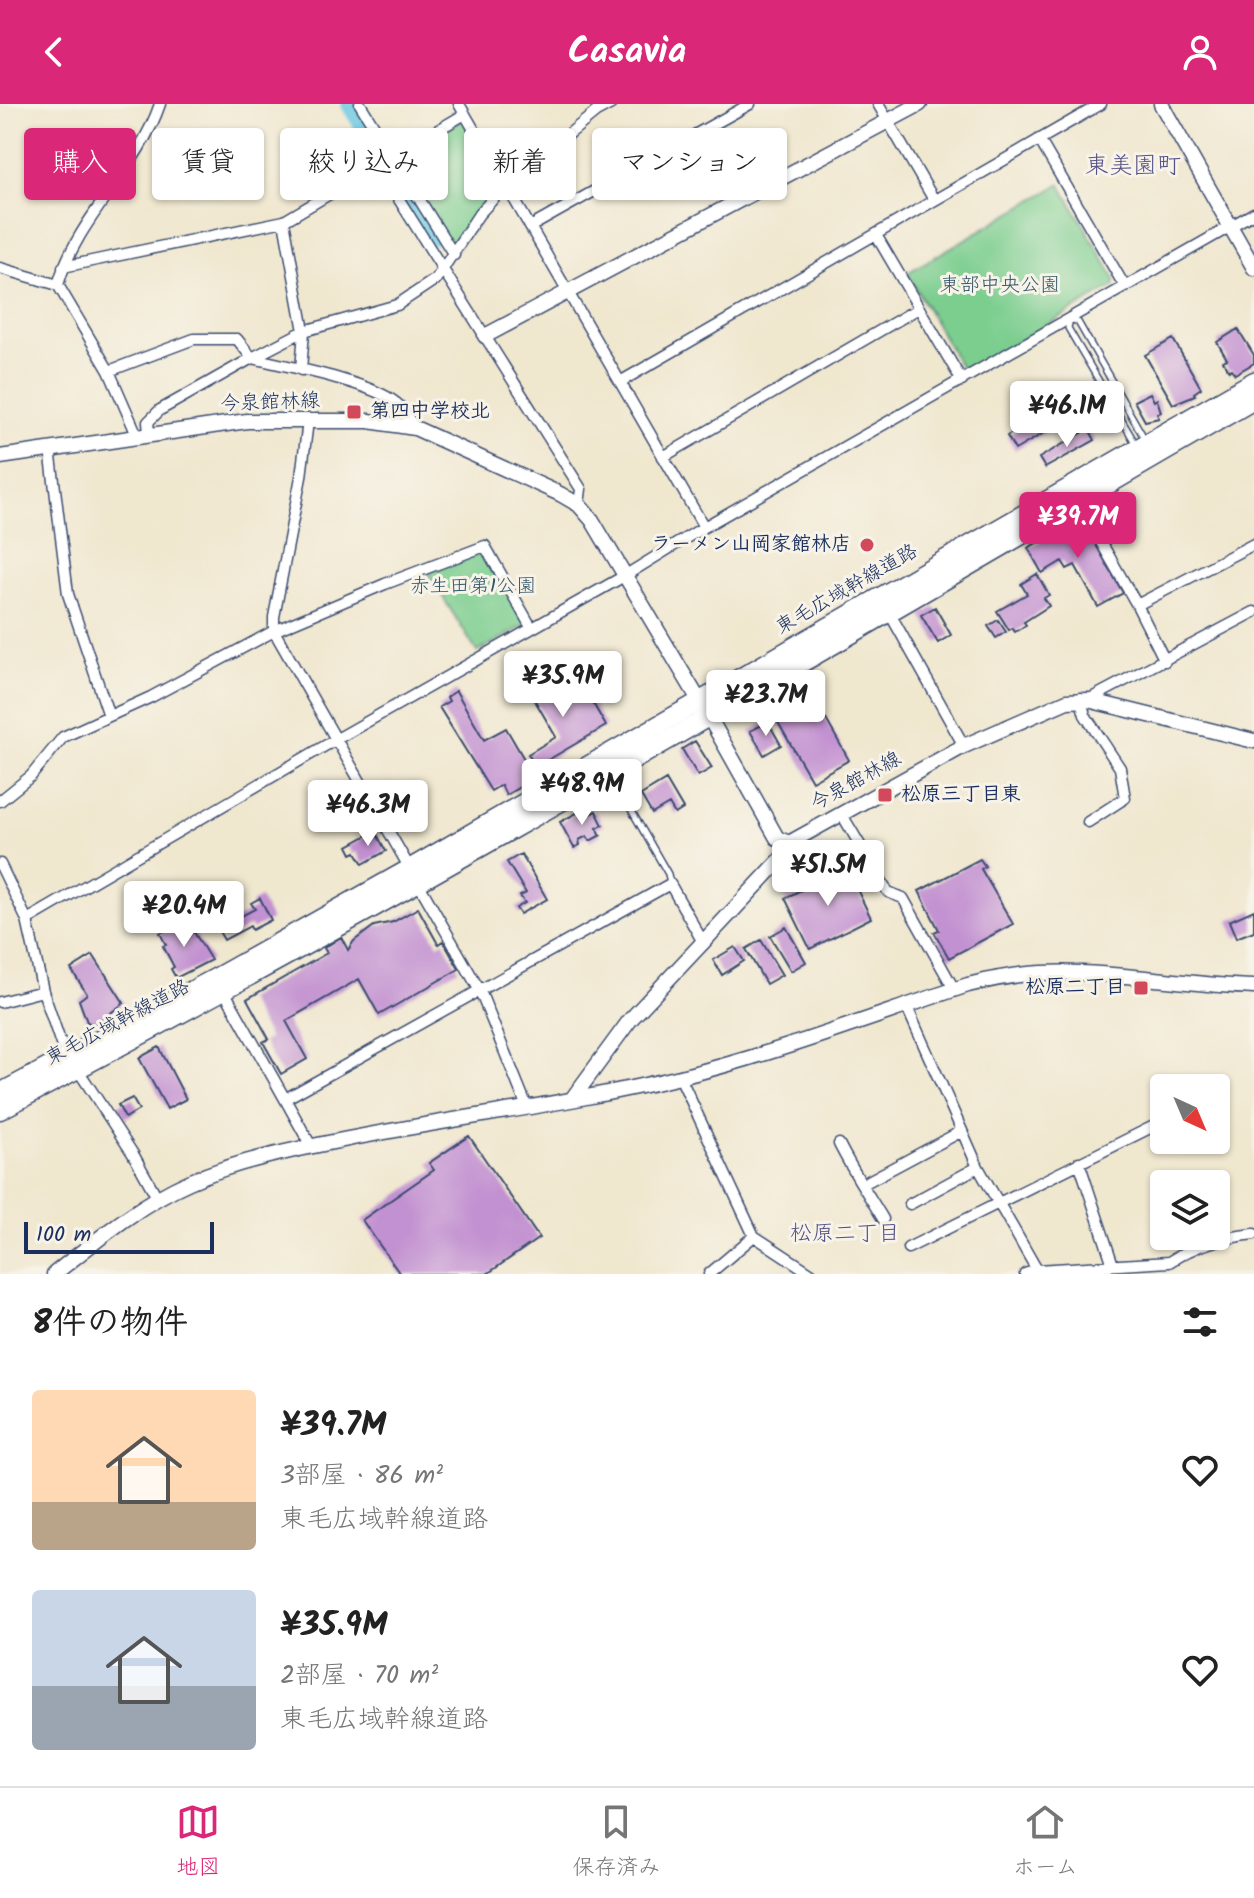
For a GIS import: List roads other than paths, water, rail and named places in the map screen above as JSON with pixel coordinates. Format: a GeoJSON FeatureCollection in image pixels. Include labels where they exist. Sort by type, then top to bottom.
{"type":"FeatureCollection","features":[{"type":"Feature","properties":{"kind":"highway","name":"東毛広域幹線道路"},"geometry":{"type":"LineString","coordinates":[[0,1110],[74,1063],[221,984],[704,709],[1254,381]]}},
{"type":"Feature","properties":{"kind":"highway","name":"東毛広域幹線道路"},"geometry":{"type":"LineString","coordinates":[[704,709],[889,612],[1254,400]]}},
{"type":"Feature","properties":{"kind":"highway","name":"東毛広域幹線道路"},"geometry":{"type":"LineString","coordinates":[[0,1093],[74,1063]]}},
{"type":"Feature","properties":{"kind":"street"},"geometry":{"type":"LineString","coordinates":[[58,285],[76,241],[152,128],[160,104]]}},
{"type":"Feature","properties":{"kind":"street"},"geometry":{"type":"LineString","coordinates":[[360,104],[374,128]]}},
{"type":"Feature","properties":{"kind":"street"},"geometry":{"type":"LineString","coordinates":[[570,128],[593,108],[611,104]]}},
{"type":"Feature","properties":{"kind":"street"},"geometry":{"type":"LineString","coordinates":[[530,227],[750,104]]}},
{"type":"Feature","properties":{"kind":"street"},"geometry":{"type":"LineString","coordinates":[[878,104],[934,200]]}},
{"type":"Feature","properties":{"kind":"street"},"geometry":{"type":"LineString","coordinates":[[485,336],[920,104]]}},
{"type":"Feature","properties":{"kind":"street"},"geometry":{"type":"LineString","coordinates":[[620,382],[1101,104]]}},
{"type":"Feature","properties":{"kind":"street"},"geometry":{"type":"LineString","coordinates":[[1161,104],[1254,268]]}},
{"type":"Feature","properties":{"kind":"street"},"geometry":{"type":"LineString","coordinates":[[434,128],[462,109],[473,128]]}},
{"type":"Feature","properties":{"kind":"street"},"geometry":{"type":"LineString","coordinates":[[1039,139],[1125,287]]}},
{"type":"Feature","properties":{"kind":"street"},"geometry":{"type":"LineString","coordinates":[[63,267],[284,221],[320,200]]}},
{"type":"Feature","properties":{"kind":"street"},"geometry":{"type":"LineString","coordinates":[[399,200],[581,489],[579,505],[626,575],[777,838],[789,843],[784,856],[630,1020],[572,1099]]}},
{"type":"Feature","properties":{"kind":"street"},"geometry":{"type":"LineString","coordinates":[[419,200],[454,255]]}},
{"type":"Feature","properties":{"kind":"street"},"geometry":{"type":"LineString","coordinates":[[143,434],[148,422],[160,410],[252,358],[304,331],[397,305],[436,279],[479,214],[492,200]]}},
{"type":"Feature","properties":{"kind":"street"},"geometry":{"type":"LineString","coordinates":[[515,200],[704,527]]}},
{"type":"Feature","properties":{"kind":"street"},"geometry":{"type":"LineString","coordinates":[[27,920],[704,527],[1254,213]]}},
{"type":"Feature","properties":{"kind":"street"},"geometry":{"type":"LineString","coordinates":[[284,221],[304,331],[301,370]]}},
{"type":"Feature","properties":{"kind":"street"},"geometry":{"type":"LineString","coordinates":[[876,235],[962,381]]}},
{"type":"Feature","properties":{"kind":"street"},"geometry":{"type":"LineString","coordinates":[[0,268],[58,285],[143,434]]}},
{"type":"Feature","properties":{"kind":"street"},"geometry":{"type":"LineString","coordinates":[[663,457],[919,308]]}},
{"type":"Feature","properties":{"kind":"street"},"geometry":{"type":"LineString","coordinates":[[109,371],[194,339],[237,339],[252,358],[351,383],[387,397],[398,404],[415,428]]}},
{"type":"Feature","properties":{"kind":"street","name":"今泉館林線"},"geometry":{"type":"LineString","coordinates":[[0,457],[247,421],[369,421],[415,428],[579,505]]}},
{"type":"Feature","properties":{"kind":"street"},"geometry":{"type":"LineString","coordinates":[[308,421],[274,631],[480,991],[527,1107]]}},
{"type":"Feature","properties":{"kind":"street"},"geometry":{"type":"LineString","coordinates":[[50,449],[68,594],[109,716]]}},
{"type":"Feature","properties":{"kind":"street"},"geometry":{"type":"LineString","coordinates":[[1078,502],[1165,661]]}},
{"type":"Feature","properties":{"kind":"street"},"geometry":{"type":"LineString","coordinates":[[1137,605],[1254,544]]}},
{"type":"Feature","properties":{"kind":"street"},"geometry":{"type":"LineString","coordinates":[[0,801],[31,776],[63,737],[274,631],[485,546],[531,627]]}},
{"type":"Feature","properties":{"kind":"street"},"geometry":{"type":"LineString","coordinates":[[889,612],[964,746]]}},
{"type":"Feature","properties":{"kind":"street"},"geometry":{"type":"LineString","coordinates":[[1084,699],[1165,661],[1254,612]]}},
{"type":"Feature","properties":{"kind":"street"},"geometry":{"type":"LineString","coordinates":[[1084,699],[1254,741]]}},
{"type":"Feature","properties":{"kind":"street"},"geometry":{"type":"LineString","coordinates":[[1084,699],[1085,715],[1120,768],[1125,798],[1088,822]]}},
{"type":"Feature","properties":{"kind":"street","name":"今泉館林線"},"geometry":{"type":"LineString","coordinates":[[789,843],[964,746],[1067,701],[1084,699]]}},
{"type":"Feature","properties":{"kind":"street"},"geometry":{"type":"LineString","coordinates":[[841,813],[888,892],[903,898],[954,989]]}},
{"type":"Feature","properties":{"kind":"street"},"geometry":{"type":"LineString","coordinates":[[0,864],[27,920],[43,991],[74,1063],[158,1199]]}},
{"type":"Feature","properties":{"kind":"street"},"geometry":{"type":"LineString","coordinates":[[285,1099],[670,884],[704,944]]}},
{"type":"Feature","properties":{"kind":"street"},"geometry":{"type":"LineString","coordinates":[[54,1274],[122,1222],[158,1199],[220,1171],[311,1146],[680,1077],[954,989],[1004,977],[1043,973],[1099,974],[1254,987]]}},
{"type":"Feature","properties":{"kind":"street"},"geometry":{"type":"LineString","coordinates":[[221,984],[311,1146]]}},
{"type":"Feature","properties":{"kind":"street"},"geometry":{"type":"LineString","coordinates":[[0,1002],[43,991]]}},
{"type":"Feature","properties":{"kind":"street"},"geometry":{"type":"LineString","coordinates":[[906,1005],[978,1167],[1037,1270]]}},
{"type":"Feature","properties":{"kind":"street"},"geometry":{"type":"LineString","coordinates":[[680,1077],[754,1236],[812,1274]]}},
{"type":"Feature","properties":{"kind":"street"},"geometry":{"type":"LineString","coordinates":[[908,1248],[1150,1128]]}},
{"type":"Feature","properties":{"kind":"street"},"geometry":{"type":"LineString","coordinates":[[863,1184],[962,1131]]}},
{"type":"Feature","properties":{"kind":"street"},"geometry":{"type":"LineString","coordinates":[[839,1144],[883,1219]]}},
{"type":"Feature","properties":{"kind":"street"},"geometry":{"type":"LineString","coordinates":[[1079,1162],[1105,1269]]}},
{"type":"Feature","properties":{"kind":"street"},"geometry":{"type":"LineString","coordinates":[[910,1204],[978,1167]]}},
{"type":"Feature","properties":{"kind":"street"},"geometry":{"type":"LineString","coordinates":[[1025,1274],[1037,1270],[1105,1269],[1169,1262],[1214,1239],[1254,1234]]}},
{"type":"Feature","properties":{"kind":"street"},"geometry":{"type":"LineString","coordinates":[[709,1274],[754,1236]]}},
{"type":"Feature","properties":{"kind":"street"},"geometry":{"type":"LineString","coordinates":[[1169,1262],[1172,1274]]}},
{"type":"Feature","properties":{"kind":"lane"},"geometry":{"type":"LineString","coordinates":[[1070,319],[1078,322],[1100,360],[1143,436],[1143,446],[1134,441],[1068,328],[1070,319]]}},
{"type":"Feature","properties":{"kind":"lane"},"geometry":{"type":"LineString","coordinates":[[622,794],[668,874],[670,884]]}},
{"type":"Feature","properties":{"kind":"waterway"},"geometry":{"type":"LineString","coordinates":[[352,104],[432,234]]}},
{"type":"Feature","properties":{"kind":"place","name":"第四中学校北"},"geometry":{"type":"Point","coordinates":[354,412]}},
{"type":"Feature","properties":{"kind":"place","name":"ラーメン山岡家館林店"},"geometry":{"type":"Point","coordinates":[867,545]}},
{"type":"Feature","properties":{"kind":"place","name":"松原三丁目東"},"geometry":{"type":"Point","coordinates":[885,795]}},
{"type":"Feature","properties":{"kind":"place","name":"松原二丁目"},"geometry":{"type":"Point","coordinates":[1141,988]}},
{"type":"Feature","properties":{"kind":"district","name":"東美園町"},"geometry":{"type":"Point","coordinates":[1133,166]}},
{"type":"Feature","properties":{"kind":"district","name":"松原二丁目"},"geometry":{"type":"Point","coordinates":[845,1234]}},
{"type":"Feature","properties":{"kind":"park label","name":"東部中央公園"},"geometry":{"type":"Point","coordinates":[1000,286]}},
{"type":"Feature","properties":{"kind":"park label","name":"赤生田第1公園"},"geometry":{"type":"Point","coordinates":[473,587]}}]}
